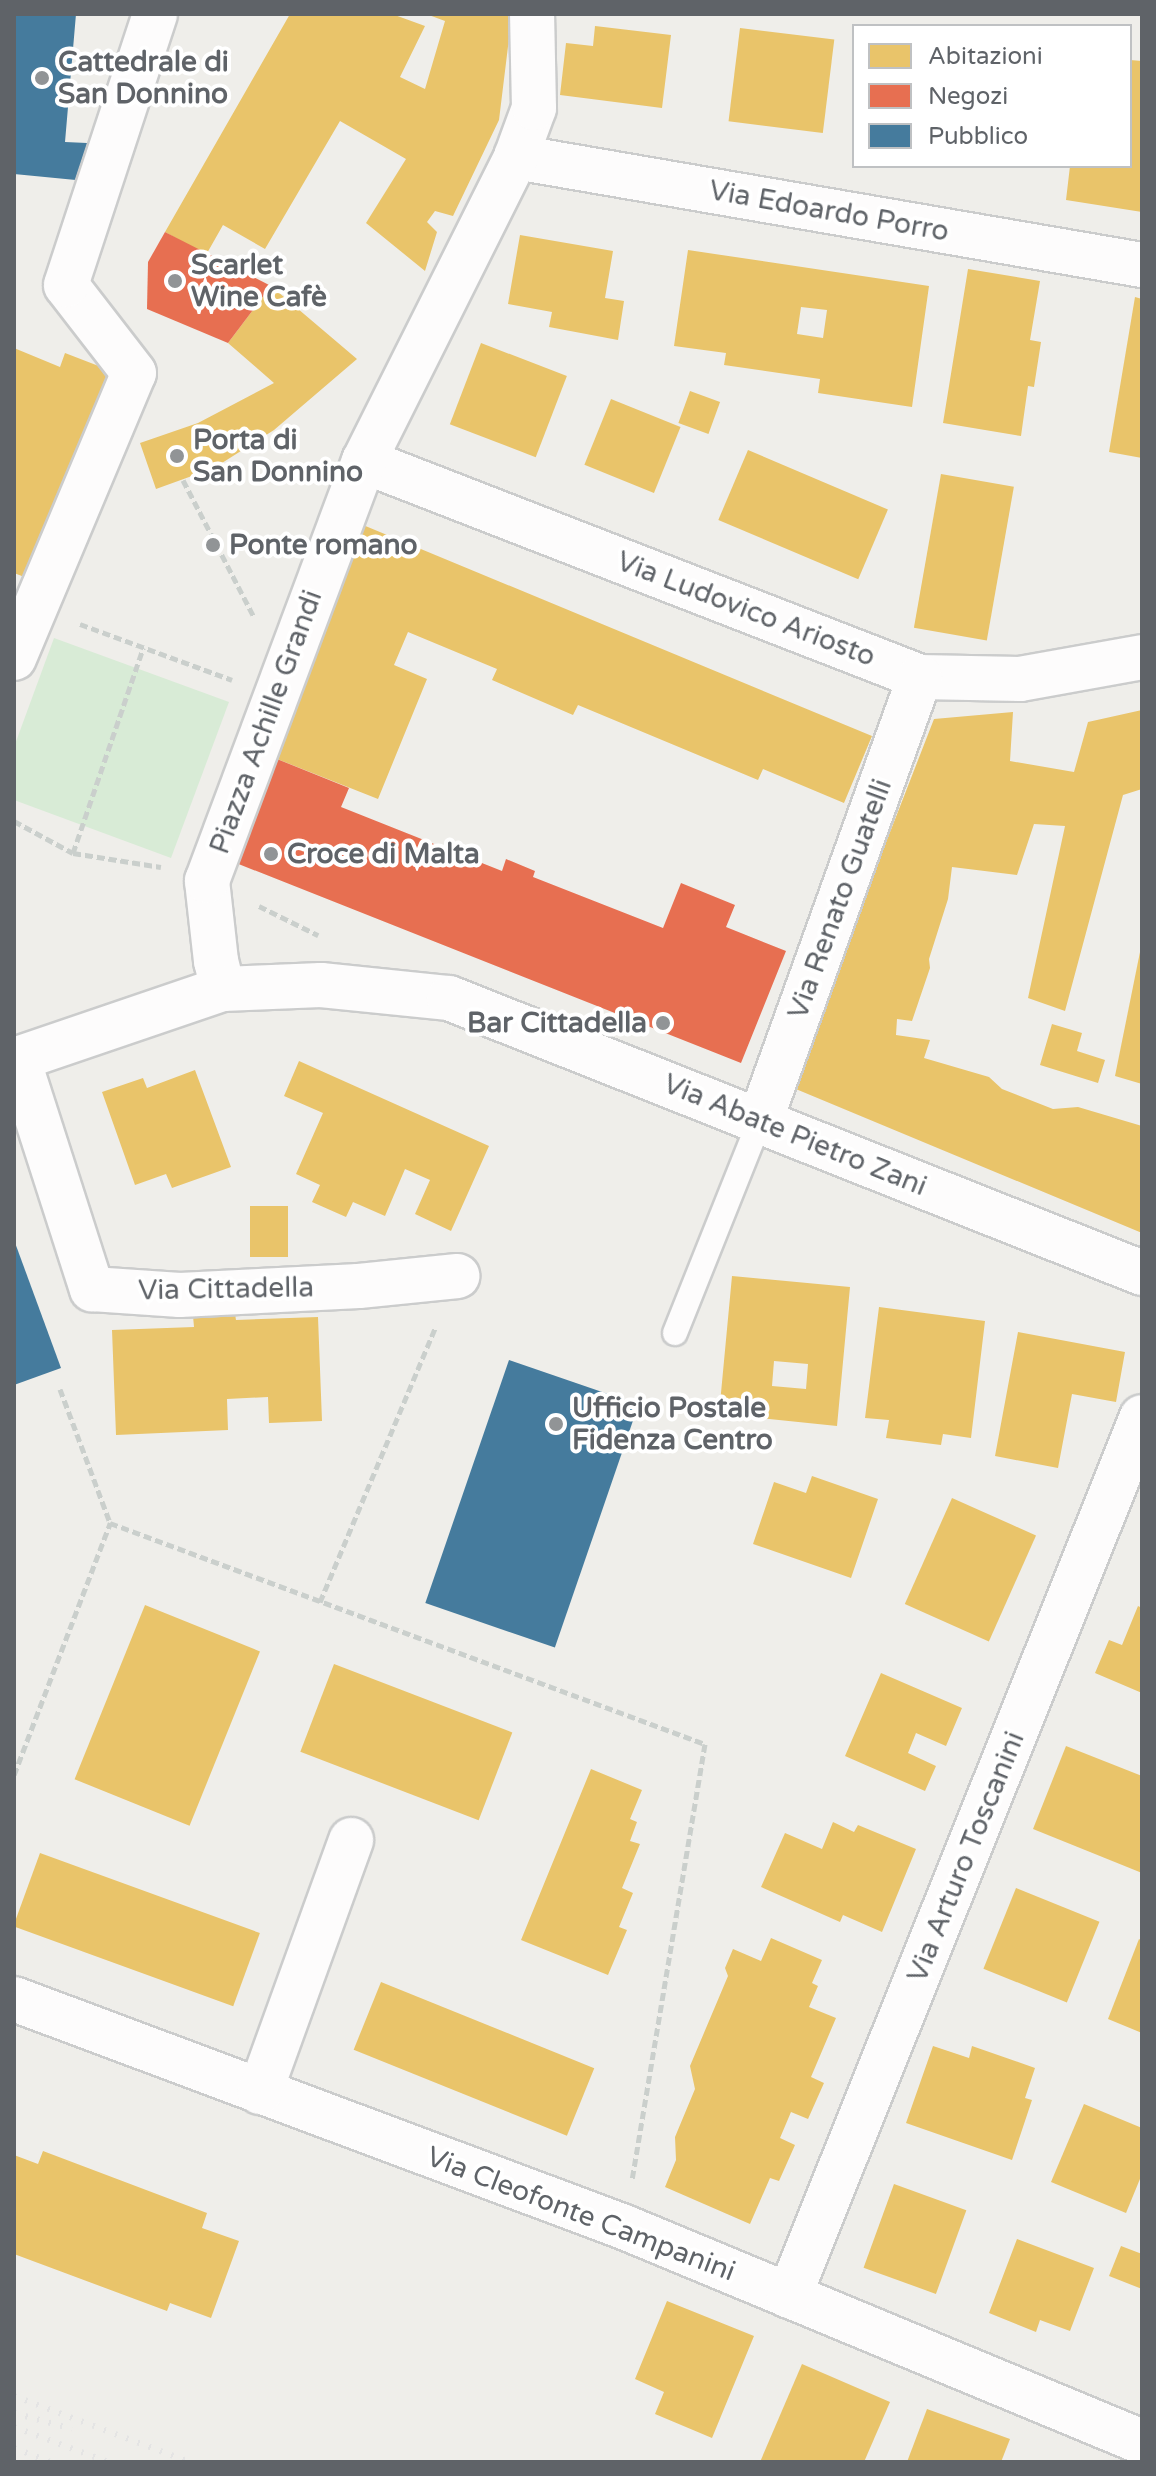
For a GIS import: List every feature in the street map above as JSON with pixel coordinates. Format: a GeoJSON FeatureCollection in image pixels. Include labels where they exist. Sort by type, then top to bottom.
{"type":"FeatureCollection","features":[{"type":"Feature","properties":{"kind":"street"},"geometry":{"type":"LineString","coordinates":[[14,658],[134,373],[66,285],[155,14]]}},
{"type":"Feature","properties":{"kind":"street","name":"Piazza Achille Grandi"},"geometry":{"type":"LineString","coordinates":[[223,989],[216,961],[207,881],[364,461],[516,157],[534,108],[532,14]]}},
{"type":"Feature","properties":{"kind":"street","name":"Via Edoardo Porro"},"geometry":{"type":"LineString","coordinates":[[516,157],[1142,265]]}},
{"type":"Feature","properties":{"kind":"street","name":"Via Ludovico Ariosto"},"geometry":{"type":"LineString","coordinates":[[364,461],[920,677],[1020,679],[1142,657]]}},
{"type":"Feature","properties":{"kind":"street","name":"Via Renato Guatelli"},"geometry":{"type":"LineString","coordinates":[[760,1121],[920,677]]}},
{"type":"Feature","properties":{"kind":"street","name":"Via Abate Pietro Zani"},"geometry":{"type":"LineString","coordinates":[[16,1060],[223,989],[321,985],[449,998],[1142,1273]]}},
{"type":"Feature","properties":{"kind":"street","name":"Via Cittadella"},"geometry":{"type":"LineString","coordinates":[[16,1060],[92,1289],[180,1295],[359,1286],[457,1276]]}},
{"type":"Feature","properties":{"kind":"street","name":"Via Arturo Toscanini"},"geometry":{"type":"LineString","coordinates":[[789,2296],[1142,1417]]}},
{"type":"Feature","properties":{"kind":"street"},"geometry":{"type":"LineString","coordinates":[[260,2092],[351,1840]]}},
{"type":"Feature","properties":{"kind":"street","name":"Via Cleofonte Campanini"},"geometry":{"type":"LineString","coordinates":[[14,1999],[624,2227],[1142,2442]]}},
{"type":"Feature","properties":{"kind":"lane"},"geometry":{"type":"LineString","coordinates":[[675,1333],[760,1121]]}},
{"type":"Feature","properties":{"kind":"path"},"geometry":{"type":"LineString","coordinates":[[183,480],[254,617]]}},
{"type":"Feature","properties":{"kind":"path"},"geometry":{"type":"LineString","coordinates":[[35,607],[274,696]]}},
{"type":"Feature","properties":{"kind":"path"},"geometry":{"type":"LineString","coordinates":[[73,853],[143,648]]}},
{"type":"Feature","properties":{"kind":"path"},"geometry":{"type":"LineString","coordinates":[[14,821],[73,853],[165,868],[207,881]]}},
{"type":"Feature","properties":{"kind":"path"},"geometry":{"type":"LineString","coordinates":[[320,1602],[457,1276]]}},
{"type":"Feature","properties":{"kind":"path"},"geometry":{"type":"LineString","coordinates":[[14,1775],[110,1523],[60,1389]]}},
{"type":"Feature","properties":{"kind":"path"},"geometry":{"type":"LineString","coordinates":[[110,1523],[705,1744],[624,2227]]}},
{"type":"Feature","properties":{"kind":"green space"},"geometry":{"type":"Polygon","coordinates":[[[54,638],[229,702],[171,858],[14,800],[14,747],[54,638]]]}},
{"type":"Feature","properties":{"kind":"building: Abitazioni"},"geometry":{"type":"Polygon","coordinates":[[[290,14],[392,14],[425,26],[400,77],[425,89],[445,21],[426,14],[512,14],[499,120],[453,216],[435,211],[427,222],[437,232],[425,271],[366,223],[406,159],[340,121],[265,249],[223,225],[206,255],[165,232],[290,14]]]}},
{"type":"Feature","properties":{"kind":"building: Abitazioni"},"geometry":{"type":"Polygon","coordinates":[[[595,26],[671,35],[662,108],[560,95],[566,43],[593,46],[595,26]]]}},
{"type":"Feature","properties":{"kind":"building: Abitazioni"},"geometry":{"type":"Polygon","coordinates":[[[740,28],[834,40],[823,133],[729,121],[740,28]]]}},
{"type":"Feature","properties":{"kind":"building: Abitazioni"},"geometry":{"type":"Polygon","coordinates":[[[1132,60],[1142,61],[1142,212],[1066,200],[1070,168],[1132,168],[1132,60]]]}},
{"type":"Feature","properties":{"kind":"building: Abitazioni"},"geometry":{"type":"Polygon","coordinates":[[[520,235],[613,251],[605,298],[624,301],[618,340],[549,327],[552,312],[508,304],[520,235]]]}},
{"type":"Feature","properties":{"kind":"building: Abitazioni"},"geometry":{"type":"Polygon","coordinates":[[[688,250],[929,286],[912,407],[818,393],[820,379],[724,365],[726,353],[674,346],[688,250]],[[801,307],[797,334],[823,338],[827,310],[801,307]]]}},
{"type":"Feature","properties":{"kind":"building: Abitazioni"},"geometry":{"type":"Polygon","coordinates":[[[968,269],[1040,281],[1030,340],[1041,342],[1034,387],[1028,386],[1021,436],[943,423],[968,269]]]}},
{"type":"Feature","properties":{"kind":"building: Abitazioni"},"geometry":{"type":"Polygon","coordinates":[[[271,286],[357,359],[274,430],[214,468],[156,489],[140,443],[198,423],[274,383],[228,343],[271,286]]]}},
{"type":"Feature","properties":{"kind":"building: Abitazioni"},"geometry":{"type":"Polygon","coordinates":[[[1135,297],[1142,299],[1142,458],[1109,452],[1135,297]]]}},
{"type":"Feature","properties":{"kind":"building: Abitazioni"},"geometry":{"type":"Polygon","coordinates":[[[481,343],[567,376],[536,457],[450,424],[481,343]]]}},
{"type":"Feature","properties":{"kind":"building: Abitazioni"},"geometry":{"type":"Polygon","coordinates":[[[14,348],[60,367],[65,353],[109,370],[27,578],[14,573],[14,348]]]}},
{"type":"Feature","properties":{"kind":"building: Abitazioni"},"geometry":{"type":"Polygon","coordinates":[[[690,391],[720,402],[708,434],[678,423],[690,391]]]}},
{"type":"Feature","properties":{"kind":"building: Abitazioni"},"geometry":{"type":"Polygon","coordinates":[[[611,399],[681,427],[654,493],[584,465],[611,399]]]}},
{"type":"Feature","properties":{"kind":"building: Abitazioni"},"geometry":{"type":"Polygon","coordinates":[[[748,450],[888,509],[858,579],[718,520],[748,450]]]}},
{"type":"Feature","properties":{"kind":"building: Abitazioni"},"geometry":{"type":"Polygon","coordinates":[[[941,474],[1014,487],[987,640],[914,628],[941,474]]]}},
{"type":"Feature","properties":{"kind":"building: Abitazioni"},"geometry":{"type":"Polygon","coordinates":[[[363,525],[872,736],[844,803],[763,769],[758,780],[578,705],[573,715],[492,680],[497,669],[408,632],[394,665],[427,679],[378,799],[267,755],[363,525]]]}},
{"type":"Feature","properties":{"kind":"building: Abitazioni"},"geometry":{"type":"Polygon","coordinates":[[[1142,710],[1142,789],[1123,795],[1065,1011],[1028,998],[1065,826],[1034,824],[1017,875],[952,867],[948,899],[929,959],[930,968],[912,1021],[897,1019],[896,1035],[930,1040],[924,1058],[989,1077],[1002,1089],[1053,1109],[1078,1107],[1142,1126],[1142,1233],[791,1087],[934,719],[1013,712],[1010,761],[1074,772],[1088,722],[1142,710]]]}},
{"type":"Feature","properties":{"kind":"building: Abitazioni"},"geometry":{"type":"Polygon","coordinates":[[[1142,947],[1142,1084],[1115,1076],[1142,947]]]}},
{"type":"Feature","properties":{"kind":"building: Abitazioni"},"geometry":{"type":"Polygon","coordinates":[[[1052,1024],[1082,1033],[1077,1051],[1105,1060],[1098,1083],[1040,1065],[1052,1024]]]}},
{"type":"Feature","properties":{"kind":"building: Abitazioni"},"geometry":{"type":"Polygon","coordinates":[[[299,1061],[489,1146],[451,1231],[415,1214],[430,1180],[405,1169],[385,1216],[353,1202],[346,1217],[312,1202],[320,1185],[296,1174],[323,1113],[284,1096],[299,1061]]]}},
{"type":"Feature","properties":{"kind":"building: Abitazioni"},"geometry":{"type":"Polygon","coordinates":[[[195,1070],[231,1167],[172,1188],[166,1174],[135,1185],[102,1092],[143,1078],[147,1088],[195,1070]]]}},
{"type":"Feature","properties":{"kind":"building: Abitazioni"},"geometry":{"type":"Polygon","coordinates":[[[250,1206],[288,1206],[288,1257],[250,1257],[250,1206]]]}},
{"type":"Feature","properties":{"kind":"building: Abitazioni"},"geometry":{"type":"Polygon","coordinates":[[[732,1276],[850,1287],[837,1426],[719,1414],[732,1276]],[[774,1361],[772,1386],[806,1389],[808,1364],[774,1361]]]}},
{"type":"Feature","properties":{"kind":"building: Abitazioni"},"geometry":{"type":"Polygon","coordinates":[[[879,1307],[985,1321],[971,1438],[943,1434],[941,1445],[886,1438],[889,1420],[865,1418],[879,1307]]]}},
{"type":"Feature","properties":{"kind":"building: Abitazioni"},"geometry":{"type":"Polygon","coordinates":[[[235,1314],[236,1320],[318,1317],[322,1421],[269,1423],[268,1397],[227,1399],[228,1430],[116,1435],[112,1330],[194,1327],[193,1316],[235,1314]]]}},
{"type":"Feature","properties":{"kind":"building: Abitazioni"},"geometry":{"type":"Polygon","coordinates":[[[1018,1332],[1125,1352],[1116,1402],[1072,1394],[1058,1468],[995,1456],[1018,1332]]]}},
{"type":"Feature","properties":{"kind":"building: Abitazioni"},"geometry":{"type":"Polygon","coordinates":[[[812,1476],[878,1499],[851,1578],[753,1544],[774,1482],[806,1493],[812,1476]]]}},
{"type":"Feature","properties":{"kind":"building: Abitazioni"},"geometry":{"type":"Polygon","coordinates":[[[952,1498],[1036,1535],[989,1641],[905,1604],[952,1498]]]}},
{"type":"Feature","properties":{"kind":"building: Abitazioni"},"geometry":{"type":"Polygon","coordinates":[[[145,1605],[260,1651],[190,1826],[75,1779],[145,1605]]]}},
{"type":"Feature","properties":{"kind":"building: Abitazioni"},"geometry":{"type":"Polygon","coordinates":[[[1138,1606],[1142,1608],[1142,1693],[1095,1673],[1109,1640],[1122,1645],[1138,1606]]]}},
{"type":"Feature","properties":{"kind":"building: Abitazioni"},"geometry":{"type":"Polygon","coordinates":[[[334,1664],[512,1732],[479,1820],[300,1752],[334,1664]]]}},
{"type":"Feature","properties":{"kind":"building: Abitazioni"},"geometry":{"type":"Polygon","coordinates":[[[881,1673],[962,1708],[946,1746],[916,1733],[908,1753],[936,1766],[925,1791],[845,1756],[881,1673]]]}},
{"type":"Feature","properties":{"kind":"building: Abitazioni"},"geometry":{"type":"Polygon","coordinates":[[[1066,1746],[1142,1776],[1142,1873],[1033,1829],[1066,1746]]]}},
{"type":"Feature","properties":{"kind":"building: Abitazioni"},"geometry":{"type":"Polygon","coordinates":[[[591,1769],[642,1790],[630,1819],[637,1822],[630,1841],[640,1844],[622,1888],[633,1893],[619,1927],[627,1930],[608,1975],[521,1940],[591,1769]]]}},
{"type":"Feature","properties":{"kind":"building: Abitazioni"},"geometry":{"type":"Polygon","coordinates":[[[833,1822],[854,1832],[858,1825],[916,1849],[882,1932],[843,1915],[840,1922],[761,1887],[785,1833],[822,1849],[833,1822]]]}},
{"type":"Feature","properties":{"kind":"building: Abitazioni"},"geometry":{"type":"Polygon","coordinates":[[[40,1853],[260,1933],[233,2006],[14,1927],[40,1853]]]}},
{"type":"Feature","properties":{"kind":"building: Abitazioni"},"geometry":{"type":"Polygon","coordinates":[[[1016,1888],[1099,1922],[1067,2002],[983,1969],[1016,1888]]]}},
{"type":"Feature","properties":{"kind":"building: Abitazioni"},"geometry":{"type":"Polygon","coordinates":[[[771,1938],[822,1960],[812,1983],[818,1986],[809,2007],[836,2018],[811,2077],[824,2083],[808,2119],[791,2112],[780,2138],[795,2145],[779,2181],[770,2178],[750,2224],[665,2187],[676,2160],[675,2137],[695,2089],[690,2066],[728,1976],[725,1968],[733,1949],[761,1961],[771,1938]]]}},
{"type":"Feature","properties":{"kind":"building: Abitazioni"},"geometry":{"type":"Polygon","coordinates":[[[1139,1939],[1142,1941],[1142,2033],[1108,2019],[1139,1939]]]}},
{"type":"Feature","properties":{"kind":"building: Abitazioni"},"geometry":{"type":"Polygon","coordinates":[[[381,1982],[594,2068],[567,2136],[354,2050],[381,1982]]]}},
{"type":"Feature","properties":{"kind":"building: Abitazioni"},"geometry":{"type":"Polygon","coordinates":[[[933,2046],[969,2058],[972,2046],[1035,2068],[1025,2098],[1032,2100],[1012,2160],[906,2123],[933,2046]]]}},
{"type":"Feature","properties":{"kind":"building: Abitazioni"},"geometry":{"type":"Polygon","coordinates":[[[1084,2104],[1142,2128],[1142,2174],[1126,2213],[1051,2182],[1084,2104]]]}},
{"type":"Feature","properties":{"kind":"building: Abitazioni"},"geometry":{"type":"Polygon","coordinates":[[[43,2151],[207,2213],[202,2228],[239,2241],[211,2318],[170,2303],[167,2311],[14,2254],[14,2155],[38,2164],[43,2151]]]}},
{"type":"Feature","properties":{"kind":"building: Abitazioni"},"geometry":{"type":"Polygon","coordinates":[[[894,2184],[966,2210],[936,2294],[864,2268],[894,2184]]]}},
{"type":"Feature","properties":{"kind":"building: Abitazioni"},"geometry":{"type":"Polygon","coordinates":[[[1017,2239],[1094,2268],[1070,2331],[1040,2320],[1036,2332],[989,2313],[1017,2239]]]}},
{"type":"Feature","properties":{"kind":"building: Abitazioni"},"geometry":{"type":"Polygon","coordinates":[[[1121,2246],[1142,2254],[1142,2289],[1109,2276],[1121,2246]]]}},
{"type":"Feature","properties":{"kind":"building: Abitazioni"},"geometry":{"type":"Polygon","coordinates":[[[667,2301],[754,2336],[712,2438],[655,2414],[664,2392],[635,2379],[667,2301]]]}},
{"type":"Feature","properties":{"kind":"building: Abitazioni"},"geometry":{"type":"Polygon","coordinates":[[[802,2364],[890,2402],[864,2462],[760,2462],[802,2364]]]}},
{"type":"Feature","properties":{"kind":"building: Abitazioni"},"geometry":{"type":"Polygon","coordinates":[[[927,2409],[1010,2439],[1001,2462],[907,2462],[927,2409]]]}},
{"type":"Feature","properties":{"kind":"building: Negozi"},"geometry":{"type":"Polygon","coordinates":[[[165,232],[271,286],[228,343],[147,309],[148,262],[165,232]]]}},
{"type":"Feature","properties":{"kind":"building: Negozi"},"geometry":{"type":"Polygon","coordinates":[[[267,755],[349,788],[341,807],[502,871],[506,859],[535,871],[533,877],[663,928],[681,883],[735,905],[726,927],[786,951],[741,1063],[226,859],[267,755]]]}},
{"type":"Feature","properties":{"kind":"building: Pubblico","name":"Cattedrale di San Donnino"},"geometry":{"type":"Polygon","coordinates":[[[14,14],[76,14],[65,142],[87,143],[86,181],[14,174],[14,14]]]}},
{"type":"Feature","properties":{"kind":"building: Pubblico"},"geometry":{"type":"Polygon","coordinates":[[[14,1240],[61,1368],[14,1385],[14,1240]]]}},
{"type":"Feature","properties":{"kind":"building: Pubblico"},"geometry":{"type":"Polygon","coordinates":[[[509,1360],[639,1405],[555,1648],[425,1603],[509,1360]]]}},
{"type":"Feature","properties":{"kind":"railway"},"geometry":{"type":"LineString","coordinates":[[14,2396],[190,2462]]}},
{"type":"Feature","properties":{"kind":"railway"},"geometry":{"type":"LineString","coordinates":[[14,2413],[72,2429]]}},
{"type":"Feature","properties":{"kind":"railway"},"geometry":{"type":"LineString","coordinates":[[14,2427],[108,2462]]}},
{"type":"Feature","properties":{"kind":"railway"},"geometry":{"type":"LineString","coordinates":[[14,2448],[51,2462]]}},
{"type":"Feature","properties":{"kind":"place","name":"Cattedrale di San Donnino"},"geometry":{"type":"Point","coordinates":[42,78]}},
{"type":"Feature","properties":{"kind":"place","name":"Scarlet Wine Cafè"},"geometry":{"type":"Point","coordinates":[175,281]}},
{"type":"Feature","properties":{"kind":"place","name":"Porta di San Donnino"},"geometry":{"type":"Point","coordinates":[177,456]}},
{"type":"Feature","properties":{"kind":"place","name":"Ponte romano"},"geometry":{"type":"Point","coordinates":[213,545]}},
{"type":"Feature","properties":{"kind":"place","name":"Croce di Malta"},"geometry":{"type":"Point","coordinates":[271,854]}},
{"type":"Feature","properties":{"kind":"place","name":"Bar Cittadella"},"geometry":{"type":"Point","coordinates":[663,1023]}},
{"type":"Feature","properties":{"kind":"place","name":"Ufficio Postale Fidenza Centro"},"geometry":{"type":"Point","coordinates":[556,1424]}}]}
